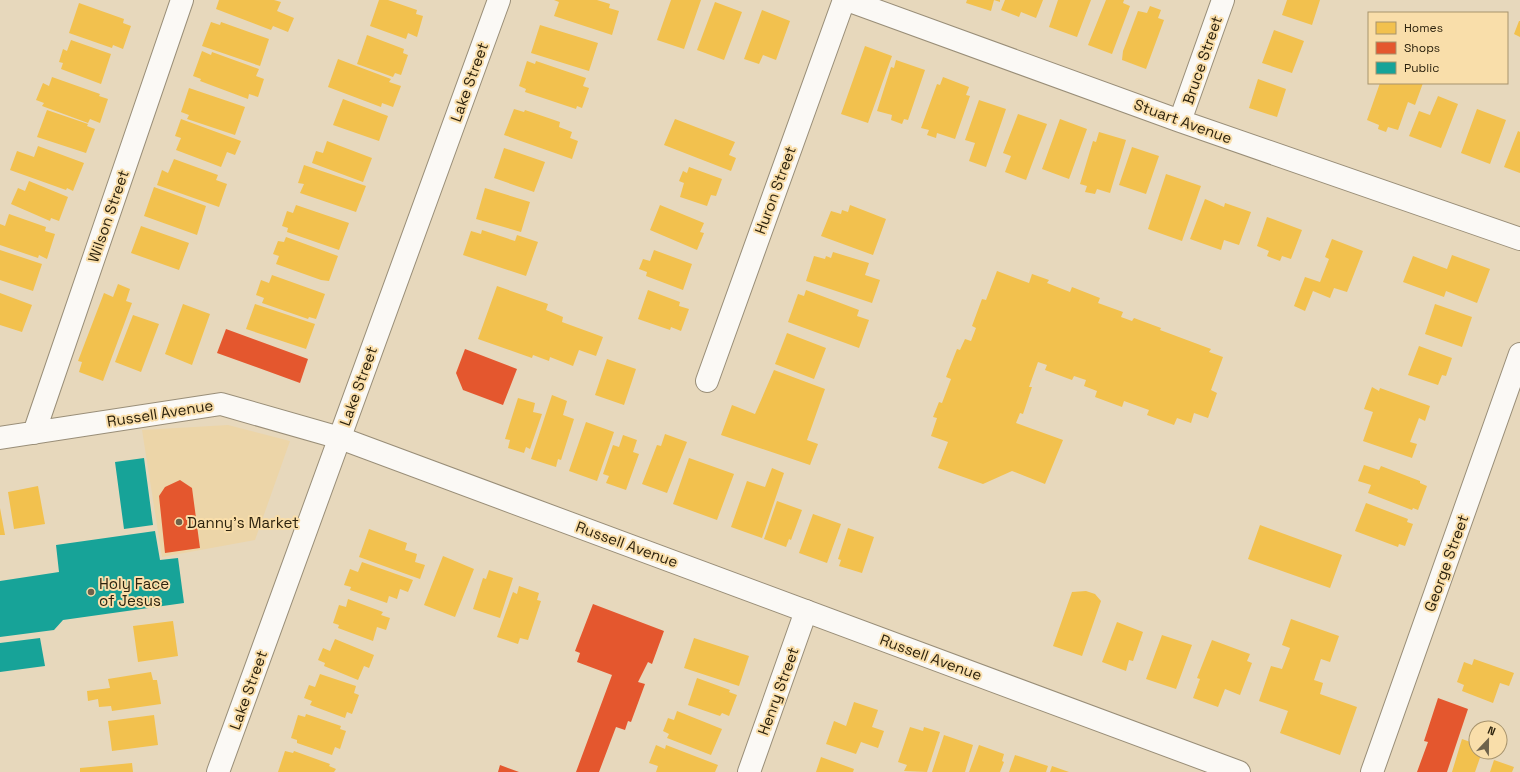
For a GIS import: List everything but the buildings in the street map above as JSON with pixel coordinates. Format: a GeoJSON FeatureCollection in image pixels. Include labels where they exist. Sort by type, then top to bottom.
{"type":"FeatureCollection","features":[{"type":"Feature","properties":{"kind":"street","name":"Wilson Street"},"geometry":{"type":"LineString","coordinates":[[34,433],[182,0]]}},
{"type":"Feature","properties":{"kind":"street","name":"Lake Street"},"geometry":{"type":"LineString","coordinates":[[218,772],[499,0]]}},
{"type":"Feature","properties":{"kind":"street","name":"Huron Street"},"geometry":{"type":"LineString","coordinates":[[707,381],[844,0]]}},
{"type":"Feature","properties":{"kind":"street","name":"Stuart Avenue"},"geometry":{"type":"LineString","coordinates":[[847,0],[1180,121],[1520,239]]}},
{"type":"Feature","properties":{"kind":"street","name":"Bruce Street"},"geometry":{"type":"LineString","coordinates":[[1180,121],[1223,0]]}},
{"type":"Feature","properties":{"kind":"street","name":"George Street"},"geometry":{"type":"LineString","coordinates":[[1372,772],[1520,354]]}},
{"type":"Feature","properties":{"kind":"street","name":"Russell Avenue"},"geometry":{"type":"LineString","coordinates":[[0,438],[221,404],[340,438],[1239,772]]}},
{"type":"Feature","properties":{"kind":"street","name":"Henry Street"},"geometry":{"type":"LineString","coordinates":[[749,772],[806,611]]}},
{"type":"Feature","properties":{"kind":"shaded area"},"geometry":{"type":"Polygon","coordinates":[[[228,425],[290,441],[255,540],[162,557],[142,430],[228,425]]]}},
{"type":"Feature","properties":{"kind":"place","name":"Danny's Market"},"geometry":{"type":"Point","coordinates":[179,522]}},
{"type":"Feature","properties":{"kind":"place","name":"Holy Face of Jesus"},"geometry":{"type":"Point","coordinates":[91,592]}}]}
